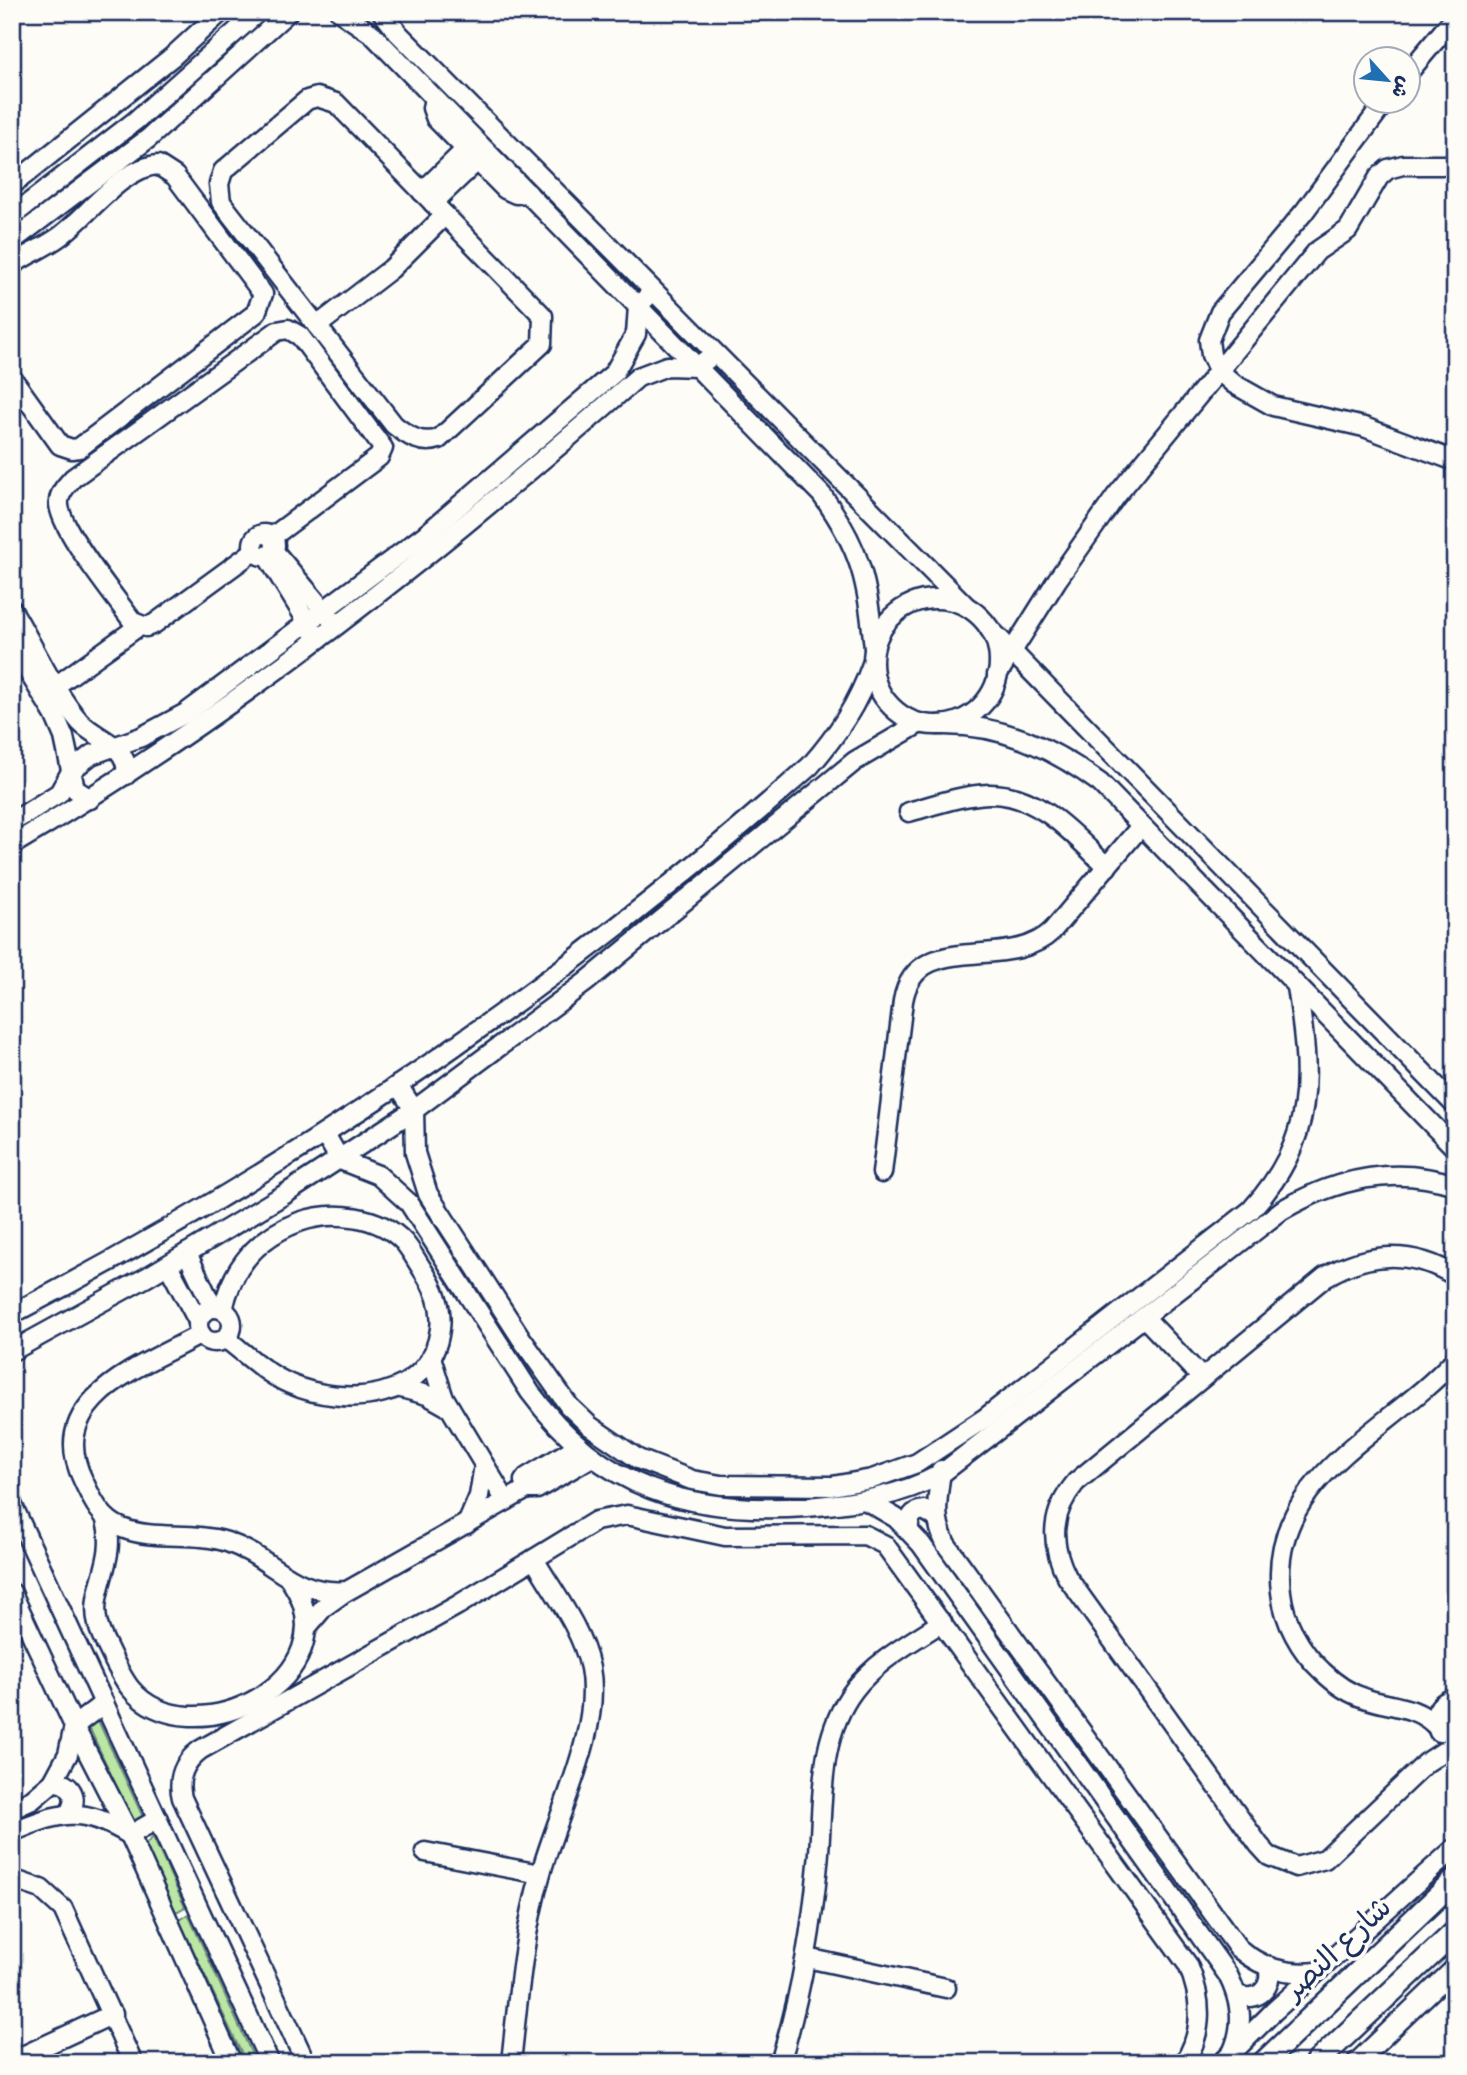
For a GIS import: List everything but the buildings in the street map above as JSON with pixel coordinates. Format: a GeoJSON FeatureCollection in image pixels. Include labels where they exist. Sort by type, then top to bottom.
{"type":"FeatureCollection","features":[{"type":"Feature","properties":{"kind":"main road","name":"شارع النصر"},"geometry":{"type":"LineString","coordinates":[[1263,2063],[1455,1880]]}},
{"type":"Feature","properties":{"kind":"main road"},"geometry":{"type":"LineString","coordinates":[[1316,2063],[1455,1932]]}},
{"type":"Feature","properties":{"kind":"street"},"geometry":{"type":"LineString","coordinates":[[12,185],[162,65],[221,12]]}},
{"type":"Feature","properties":{"kind":"street"},"geometry":{"type":"LineString","coordinates":[[12,216],[135,121],[258,12]]}},
{"type":"Feature","properties":{"kind":"street"},"geometry":{"type":"LineString","coordinates":[[12,241],[159,129],[288,12]]}},
{"type":"Feature","properties":{"kind":"street"},"geometry":{"type":"LineString","coordinates":[[341,12],[372,34],[822,495],[842,524],[859,557],[869,602],[873,656],[881,695],[905,718],[929,724],[968,724],[997,730],[1052,751],[1100,783],[1455,1148]]}},
{"type":"Feature","properties":{"kind":"street"},"geometry":{"type":"LineString","coordinates":[[382,12],[398,33],[1012,651],[1455,1105]]}},
{"type":"Feature","properties":{"kind":"street"},"geometry":{"type":"LineString","coordinates":[[1422,56],[1455,16]]}},
{"type":"Feature","properties":{"kind":"street"},"geometry":{"type":"LineString","coordinates":[[317,97],[336,103],[538,310],[543,316],[545,328],[542,344],[534,352],[439,439],[429,442],[415,439],[394,425],[317,326],[221,202],[219,184],[223,172],[307,100],[317,97]]}},
{"type":"Feature","properties":{"kind":"street"},"geometry":{"type":"LineString","coordinates":[[435,98],[433,114],[472,155],[510,192],[528,193]]}},
{"type":"Feature","properties":{"kind":"street"},"geometry":{"type":"LineString","coordinates":[[1375,116],[1304,212],[1220,312],[1209,340],[1211,355],[1218,370],[1234,384],[1273,406],[1378,432],[1455,461]]}},
{"type":"Feature","properties":{"kind":"street"},"geometry":{"type":"LineString","coordinates":[[317,326],[391,269],[433,204],[472,155]]}},
{"type":"Feature","properties":{"kind":"street"},"geometry":{"type":"LineString","coordinates":[[13,1350],[168,1265],[340,1160],[414,1110],[596,973],[855,761],[929,724],[970,715],[982,705],[1012,651],[1116,496],[1317,251],[1348,230],[1383,173],[1398,166],[1455,165]]}},
{"type":"Feature","properties":{"kind":"street"},"geometry":{"type":"LineString","coordinates":[[12,265],[62,235],[96,202],[147,166],[168,169],[263,294],[256,313],[79,448],[60,445],[12,378]]}},
{"type":"Feature","properties":{"kind":"street"},"geometry":{"type":"LineString","coordinates":[[62,235],[64,203]]}},
{"type":"Feature","properties":{"kind":"street"},"geometry":{"type":"LineString","coordinates":[[32,226],[62,235]]}},
{"type":"Feature","properties":{"kind":"street"},"geometry":{"type":"LineString","coordinates":[[12,822],[59,793],[72,770],[91,755],[141,737],[186,713],[436,526],[614,373],[636,334],[638,306],[653,291]]}},
{"type":"Feature","properties":{"kind":"street"},"geometry":{"type":"LineString","coordinates":[[57,685],[139,626],[154,625],[267,549],[379,457],[383,448],[300,336],[288,329],[277,331],[73,478],[62,490],[59,501],[64,523],[133,622],[139,626]]}},
{"type":"Feature","properties":{"kind":"street"},"geometry":{"type":"LineString","coordinates":[[12,845],[126,775],[337,626],[437,550],[638,377],[667,366],[697,367],[714,354]]}},
{"type":"Feature","properties":{"kind":"street"},"geometry":{"type":"LineString","coordinates":[[267,549],[337,626]]}},
{"type":"Feature","properties":{"kind":"street"},"geometry":{"type":"LineString","coordinates":[[267,549],[318,640]]}},
{"type":"Feature","properties":{"kind":"street"},"geometry":{"type":"LineString","coordinates":[[12,1314],[132,1252],[325,1134],[569,962],[810,766],[837,735],[859,701],[873,656],[890,619],[918,601],[934,598],[966,606]]}},
{"type":"Feature","properties":{"kind":"street"},"geometry":{"type":"LineString","coordinates":[[12,610],[80,722],[114,746],[125,758],[126,775]]}},
{"type":"Feature","properties":{"kind":"street"},"geometry":{"type":"LineString","coordinates":[[989,628],[996,643],[997,675]]}},
{"type":"Feature","properties":{"kind":"street"},"geometry":{"type":"LineString","coordinates":[[12,645],[54,714],[66,745],[75,789],[90,799]]}},
{"type":"Feature","properties":{"kind":"street"},"geometry":{"type":"LineString","coordinates":[[909,812],[976,795],[1009,796],[1059,821],[1107,867]]}},
{"type":"Feature","properties":{"kind":"street"},"geometry":{"type":"LineString","coordinates":[[882,1173],[903,1001],[911,976],[921,966],[937,959],[1019,950],[1037,944],[1141,826]]}},
{"type":"Feature","properties":{"kind":"street"},"geometry":{"type":"LineString","coordinates":[[398,1085],[414,1110],[415,1153],[428,1195],[548,1377],[569,1406],[590,1426],[638,1459],[692,1480],[721,1485],[785,1488],[856,1482],[903,1470],[932,1455],[985,1418],[1202,1251],[1268,1191],[1291,1156],[1304,1111],[1304,1047],[1297,987]]}},
{"type":"Feature","properties":{"kind":"street"},"geometry":{"type":"LineString","coordinates":[[325,1134],[340,1160],[379,1175],[410,1203],[530,1392],[551,1420],[578,1446],[643,1486],[688,1501],[725,1508],[782,1508],[866,1500],[897,1494],[941,1474],[1282,1210],[1316,1191],[1352,1180],[1398,1175],[1455,1185]]}},
{"type":"Feature","properties":{"kind":"street"},"geometry":{"type":"LineString","coordinates":[[218,1309],[239,1265],[272,1236],[301,1221],[320,1217],[365,1220],[403,1242],[431,1283],[440,1320],[431,1357],[423,1369],[401,1388]]}},
{"type":"Feature","properties":{"kind":"street"},"geometry":{"type":"LineString","coordinates":[[168,1265],[199,1328],[212,1342],[225,1338],[231,1330],[231,1321],[218,1309],[187,1253]]}},
{"type":"Feature","properties":{"kind":"street"},"geometry":{"type":"LineString","coordinates":[[1455,1276],[1432,1264],[1403,1256],[1382,1256],[1342,1266],[1325,1277],[1076,1482],[1065,1495],[1058,1510],[1054,1544],[1067,1577],[1259,1845],[1282,1863],[1296,1867],[1325,1860],[1426,1763],[1455,1742],[1410,1709],[1353,1694],[1328,1677],[1307,1655],[1292,1629],[1282,1600],[1280,1559],[1291,1520],[1312,1485],[1455,1359]]}},
{"type":"Feature","properties":{"kind":"street"},"geometry":{"type":"LineString","coordinates":[[218,1309],[205,1311],[199,1328],[101,1390],[82,1412],[76,1426],[74,1456],[94,1503],[105,1517],[134,1532],[195,1535],[227,1542],[257,1556],[291,1581],[318,1591],[347,1591]]}},
{"type":"Feature","properties":{"kind":"street"},"geometry":{"type":"LineString","coordinates":[[1144,1317],[1202,1378]]}},
{"type":"Feature","properties":{"kind":"street"},"geometry":{"type":"LineString","coordinates":[[225,1338],[274,1376],[302,1389],[338,1396],[359,1396],[401,1388],[426,1395],[450,1408]]}},
{"type":"Feature","properties":{"kind":"street"},"geometry":{"type":"LineString","coordinates":[[431,1357],[438,1384],[450,1408],[506,1501]]}},
{"type":"Feature","properties":{"kind":"street"},"geometry":{"type":"LineString","coordinates":[[527,1489],[524,1482],[527,1477],[578,1446]]}},
{"type":"Feature","properties":{"kind":"street"},"geometry":{"type":"LineString","coordinates":[[932,1455],[940,1463],[941,1474],[936,1488],[935,1517],[946,1544],[1238,1948],[1268,1967],[1292,1973],[1317,1972]]}},
{"type":"Feature","properties":{"kind":"street"},"geometry":{"type":"LineString","coordinates":[[307,1627],[324,1607],[347,1591],[527,1489],[537,1489],[592,1457]]}},
{"type":"Feature","properties":{"kind":"street"},"geometry":{"type":"LineString","coordinates":[[467,1524],[479,1496],[484,1465]]}},
{"type":"Feature","properties":{"kind":"street"},"geometry":{"type":"LineString","coordinates":[[856,1482],[858,1493],[909,1529],[1228,1975],[1238,1995],[1241,2018],[1227,2058]]}},
{"type":"Feature","properties":{"kind":"street"},"geometry":{"type":"LineString","coordinates":[[12,1504],[270,2063]]}},
{"type":"Feature","properties":{"kind":"street"},"geometry":{"type":"LineString","coordinates":[[909,1529],[911,1516],[919,1510],[928,1511],[935,1517]]}},
{"type":"Feature","properties":{"kind":"street"},"geometry":{"type":"LineString","coordinates":[[306,2063],[182,1798],[183,1770],[200,1750],[596,1521],[616,1515],[725,1536],[865,1535],[885,1545],[1188,1965],[1195,1983],[1199,2020],[1196,2038],[1184,2063]]}},
{"type":"Feature","properties":{"kind":"street"},"geometry":{"type":"LineString","coordinates":[[105,1517],[111,1544],[96,1600],[101,1634],[130,1688],[167,1711],[196,1716],[218,1714],[271,1689],[292,1670],[300,1657],[307,1627],[303,1603],[291,1581]]}},
{"type":"Feature","properties":{"kind":"street"},"geometry":{"type":"LineString","coordinates":[[107,1567],[126,1546],[150,1532]]}},
{"type":"Feature","properties":{"kind":"street"},"geometry":{"type":"LineString","coordinates":[[511,2063],[525,1942],[540,1874],[586,1731],[592,1689],[584,1650],[534,1559]]}},
{"type":"Feature","properties":{"kind":"street"},"geometry":{"type":"LineString","coordinates":[[12,1593],[74,1726],[130,1835],[232,2063]]}},
{"type":"Feature","properties":{"kind":"street"},"geometry":{"type":"LineString","coordinates":[[780,2063],[807,1958],[825,1768],[834,1727],[848,1699],[868,1674],[942,1622]]}},
{"type":"Feature","properties":{"kind":"street"},"geometry":{"type":"LineString","coordinates":[[1426,1763],[1437,1728],[1437,1710],[1448,1701]]}},
{"type":"Feature","properties":{"kind":"street"},"geometry":{"type":"LineString","coordinates":[[1410,1709],[1448,1701]]}},
{"type":"Feature","properties":{"kind":"street"},"geometry":{"type":"LineString","coordinates":[[12,1809],[32,1800],[53,1782],[68,1754],[74,1726],[104,1703]]}},
{"type":"Feature","properties":{"kind":"street"},"geometry":{"type":"LineString","coordinates":[[53,1782],[64,1783],[72,1791],[74,1802],[69,1813]]}},
{"type":"Feature","properties":{"kind":"street"},"geometry":{"type":"LineString","coordinates":[[12,1832],[44,1818],[69,1813],[103,1819],[130,1835]]}},
{"type":"Feature","properties":{"kind":"street"},"geometry":{"type":"LineString","coordinates":[[130,1835],[158,1819]]}},
{"type":"Feature","properties":{"kind":"street"},"geometry":{"type":"LineString","coordinates":[[1227,2058],[1317,1972],[1455,1848]]}},
{"type":"Feature","properties":{"kind":"street"},"geometry":{"type":"LineString","coordinates":[[425,1852],[540,1874]]}},
{"type":"Feature","properties":{"kind":"street"},"geometry":{"type":"LineString","coordinates":[[12,1879],[41,1889],[63,1909],[133,2063]]}},
{"type":"Feature","properties":{"kind":"street"},"geometry":{"type":"LineString","coordinates":[[807,1958],[946,1987]]}},
{"type":"Feature","properties":{"kind":"street"},"geometry":{"type":"LineString","coordinates":[[1238,1995],[1251,1998],[1264,1992],[1270,1980],[1268,1967]]}},
{"type":"Feature","properties":{"kind":"street"},"geometry":{"type":"LineString","coordinates":[[1356,2063],[1455,1968]]}},
{"type":"Feature","properties":{"kind":"street"},"geometry":{"type":"LineString","coordinates":[[12,2061],[113,2014]]}},
{"type":"Feature","properties":{"kind":"green space"},"geometry":{"type":"Polygon","coordinates":[[[96,1716],[143,1817],[134,1824],[88,1725],[96,1716]]]}},
{"type":"Feature","properties":{"kind":"green space"},"geometry":{"type":"Polygon","coordinates":[[[153,1837],[185,1907],[176,1912],[145,1845],[153,1837]]]}},
{"type":"Feature","properties":{"kind":"green space"},"geometry":{"type":"Polygon","coordinates":[[[188,1914],[256,2063],[246,2063],[179,1920],[188,1914]]]}}]}
